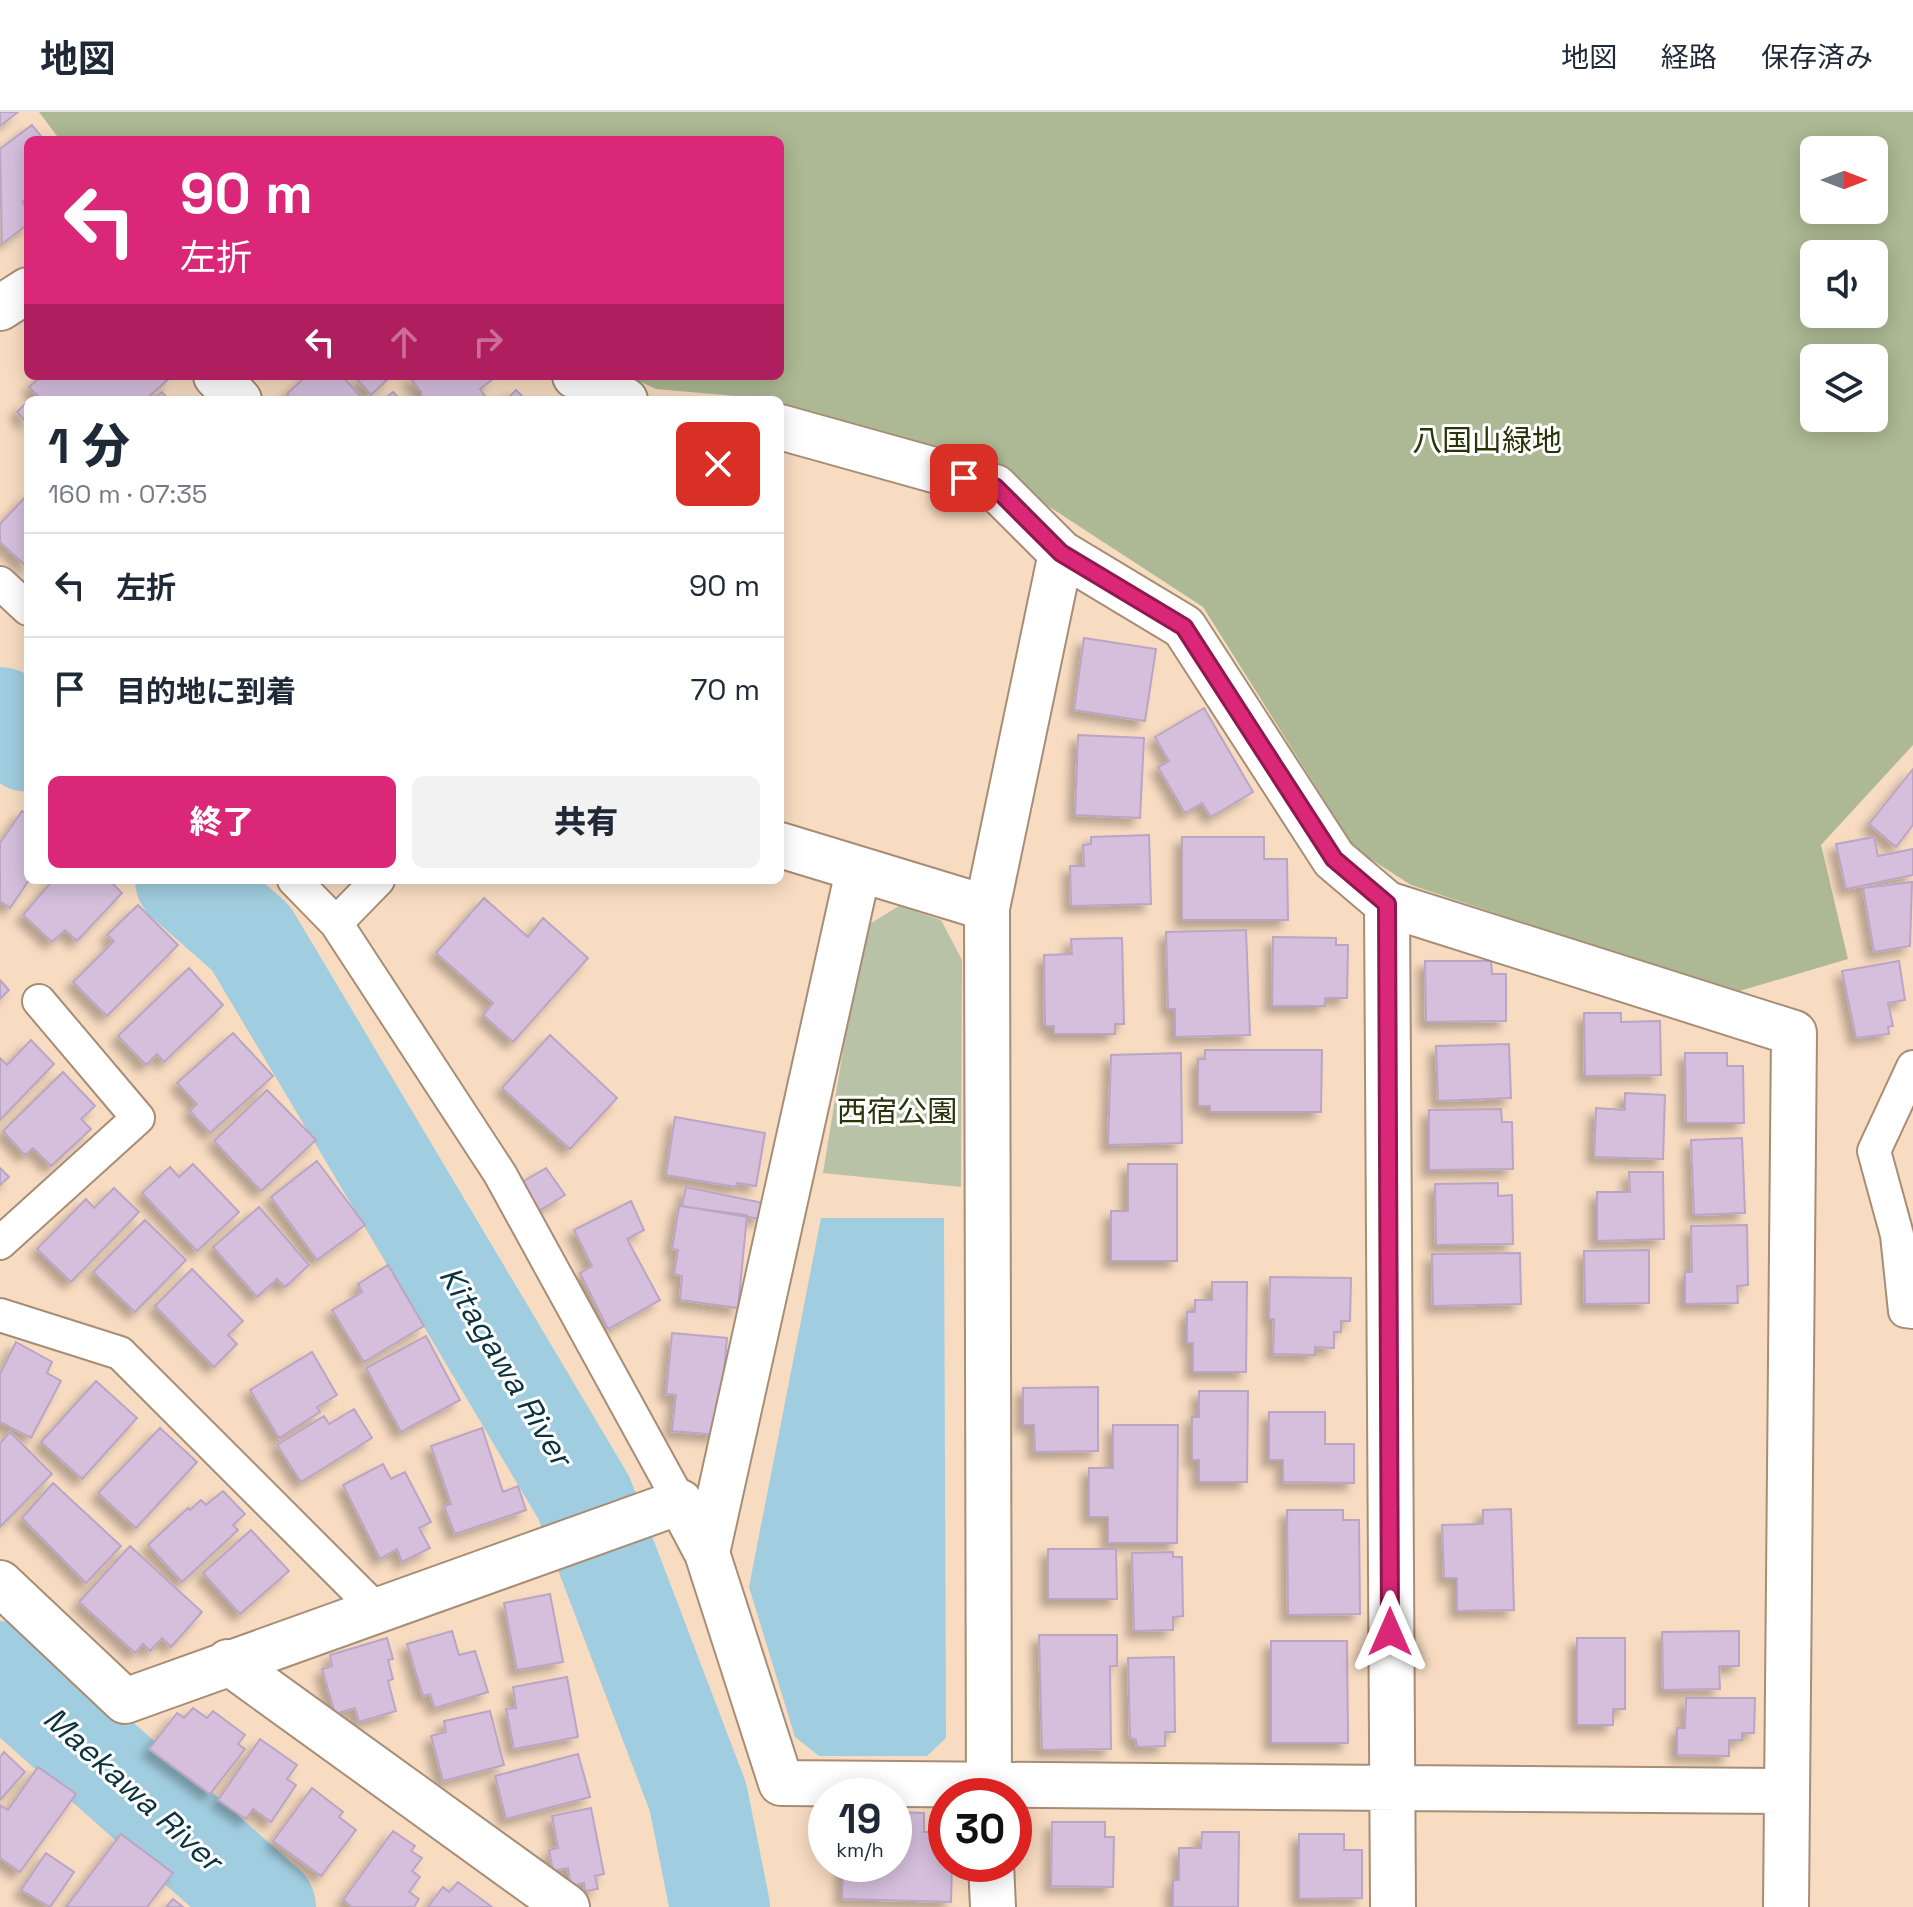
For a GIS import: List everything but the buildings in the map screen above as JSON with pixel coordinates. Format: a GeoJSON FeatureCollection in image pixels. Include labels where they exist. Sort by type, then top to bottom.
{"type":"FeatureCollection","features":[{"type":"Feature","properties":{"kind":"street"},"geometry":{"type":"LineString","coordinates":[[0,308],[24,293]]}},
{"type":"Feature","properties":{"kind":"street"},"geometry":{"type":"LineString","coordinates":[[220,380],[235,396]]}},
{"type":"Feature","properties":{"kind":"street"},"geometry":{"type":"LineString","coordinates":[[583,380],[617,396]]}},
{"type":"Feature","properties":{"kind":"street"},"geometry":{"type":"LineString","coordinates":[[784,428],[995,487],[1061,553],[1184,627],[1334,859],[1387,904],[1794,1033],[1786,1907]]}},
{"type":"Feature","properties":{"kind":"street"},"geometry":{"type":"LineString","coordinates":[[989,1778],[987,908],[1061,553]]}},
{"type":"Feature","properties":{"kind":"street"},"geometry":{"type":"LineString","coordinates":[[784,846],[987,908]]}},
{"type":"Feature","properties":{"kind":"street"},"geometry":{"type":"LineString","coordinates":[[707,1553],[858,871]]}},
{"type":"Feature","properties":{"kind":"street"},"geometry":{"type":"LineString","coordinates":[[1387,904],[1393,1907]]}},
{"type":"Feature","properties":{"kind":"street"},"geometry":{"type":"LineString","coordinates":[[0,1583],[125,1701],[661,1509],[707,1553],[781,1783],[928,1789]]}},
{"type":"Feature","properties":{"kind":"street"},"geometry":{"type":"LineString","coordinates":[[228,1662],[567,1907]]}},
{"type":"Feature","properties":{"kind":"street"},"geometry":{"type":"LineString","coordinates":[[1032,1791],[1785,1791]]}},
{"type":"Feature","properties":{"kind":"street"},"geometry":{"type":"LineString","coordinates":[[992,1882],[993,1907]]}},
{"type":"Feature","properties":{"kind":"lane"},"geometry":{"type":"LineString","coordinates":[[0,583],[24,605]]}},
{"type":"Feature","properties":{"kind":"lane"},"geometry":{"type":"LineString","coordinates":[[298,884],[336,923],[500,1174],[661,1509]]}},
{"type":"Feature","properties":{"kind":"lane"},"geometry":{"type":"LineString","coordinates":[[336,923],[374,884]]}},
{"type":"Feature","properties":{"kind":"lane"},"geometry":{"type":"LineString","coordinates":[[0,1243],[138,1118],[39,1001]]}},
{"type":"Feature","properties":{"kind":"lane"},"geometry":{"type":"LineString","coordinates":[[1913,1067],[1874,1151],[1897,1235],[1905,1311],[1913,1312]]}},
{"type":"Feature","properties":{"kind":"lane"},"geometry":{"type":"LineString","coordinates":[[0,1315],[120,1353],[377,1610]]}},
{"type":"Feature","properties":{"kind":"green space","name":"八国山緑地"},"geometry":{"type":"Polygon","coordinates":[[[39,112],[1913,112],[1913,745],[1821,845],[1848,959],[1733,993],[1411,885],[1355,849],[1203,607],[976,459],[784,409],[784,396],[735,396],[656,389],[637,380],[784,380],[784,136],[57,136],[39,112]]]}},
{"type":"Feature","properties":{"kind":"green space","name":"西宿公園"},"geometry":{"type":"Polygon","coordinates":[[[899,906],[941,920],[962,960],[961,1187],[823,1173],[863,928],[899,906]]]}},
{"type":"Feature","properties":{"kind":"water"},"geometry":{"type":"Polygon","coordinates":[[[821,1218],[944,1218],[946,1738],[927,1756],[819,1756],[795,1737],[749,1587],[821,1218]]]}},
{"type":"Feature","properties":{"kind":"waterway","name":"Kitagawa River"},"geometry":{"type":"LineString","coordinates":[[0,717],[24,738]]}},
{"type":"Feature","properties":{"kind":"waterway","name":"Kitagawa River"},"geometry":{"type":"LineString","coordinates":[[190,884],[251,938],[584,1498],[698,1797],[720,1907]]}},
{"type":"Feature","properties":{"kind":"waterway","name":"Maekawa River"},"geometry":{"type":"LineString","coordinates":[[0,1671],[266,1907]]}},
{"type":"Feature","properties":{"kind":"route"},"geometry":{"type":"LineString","coordinates":[[964,478],[995,487],[1061,553],[1184,627],[1334,859],[1387,904],[1390,1632]]}}]}
